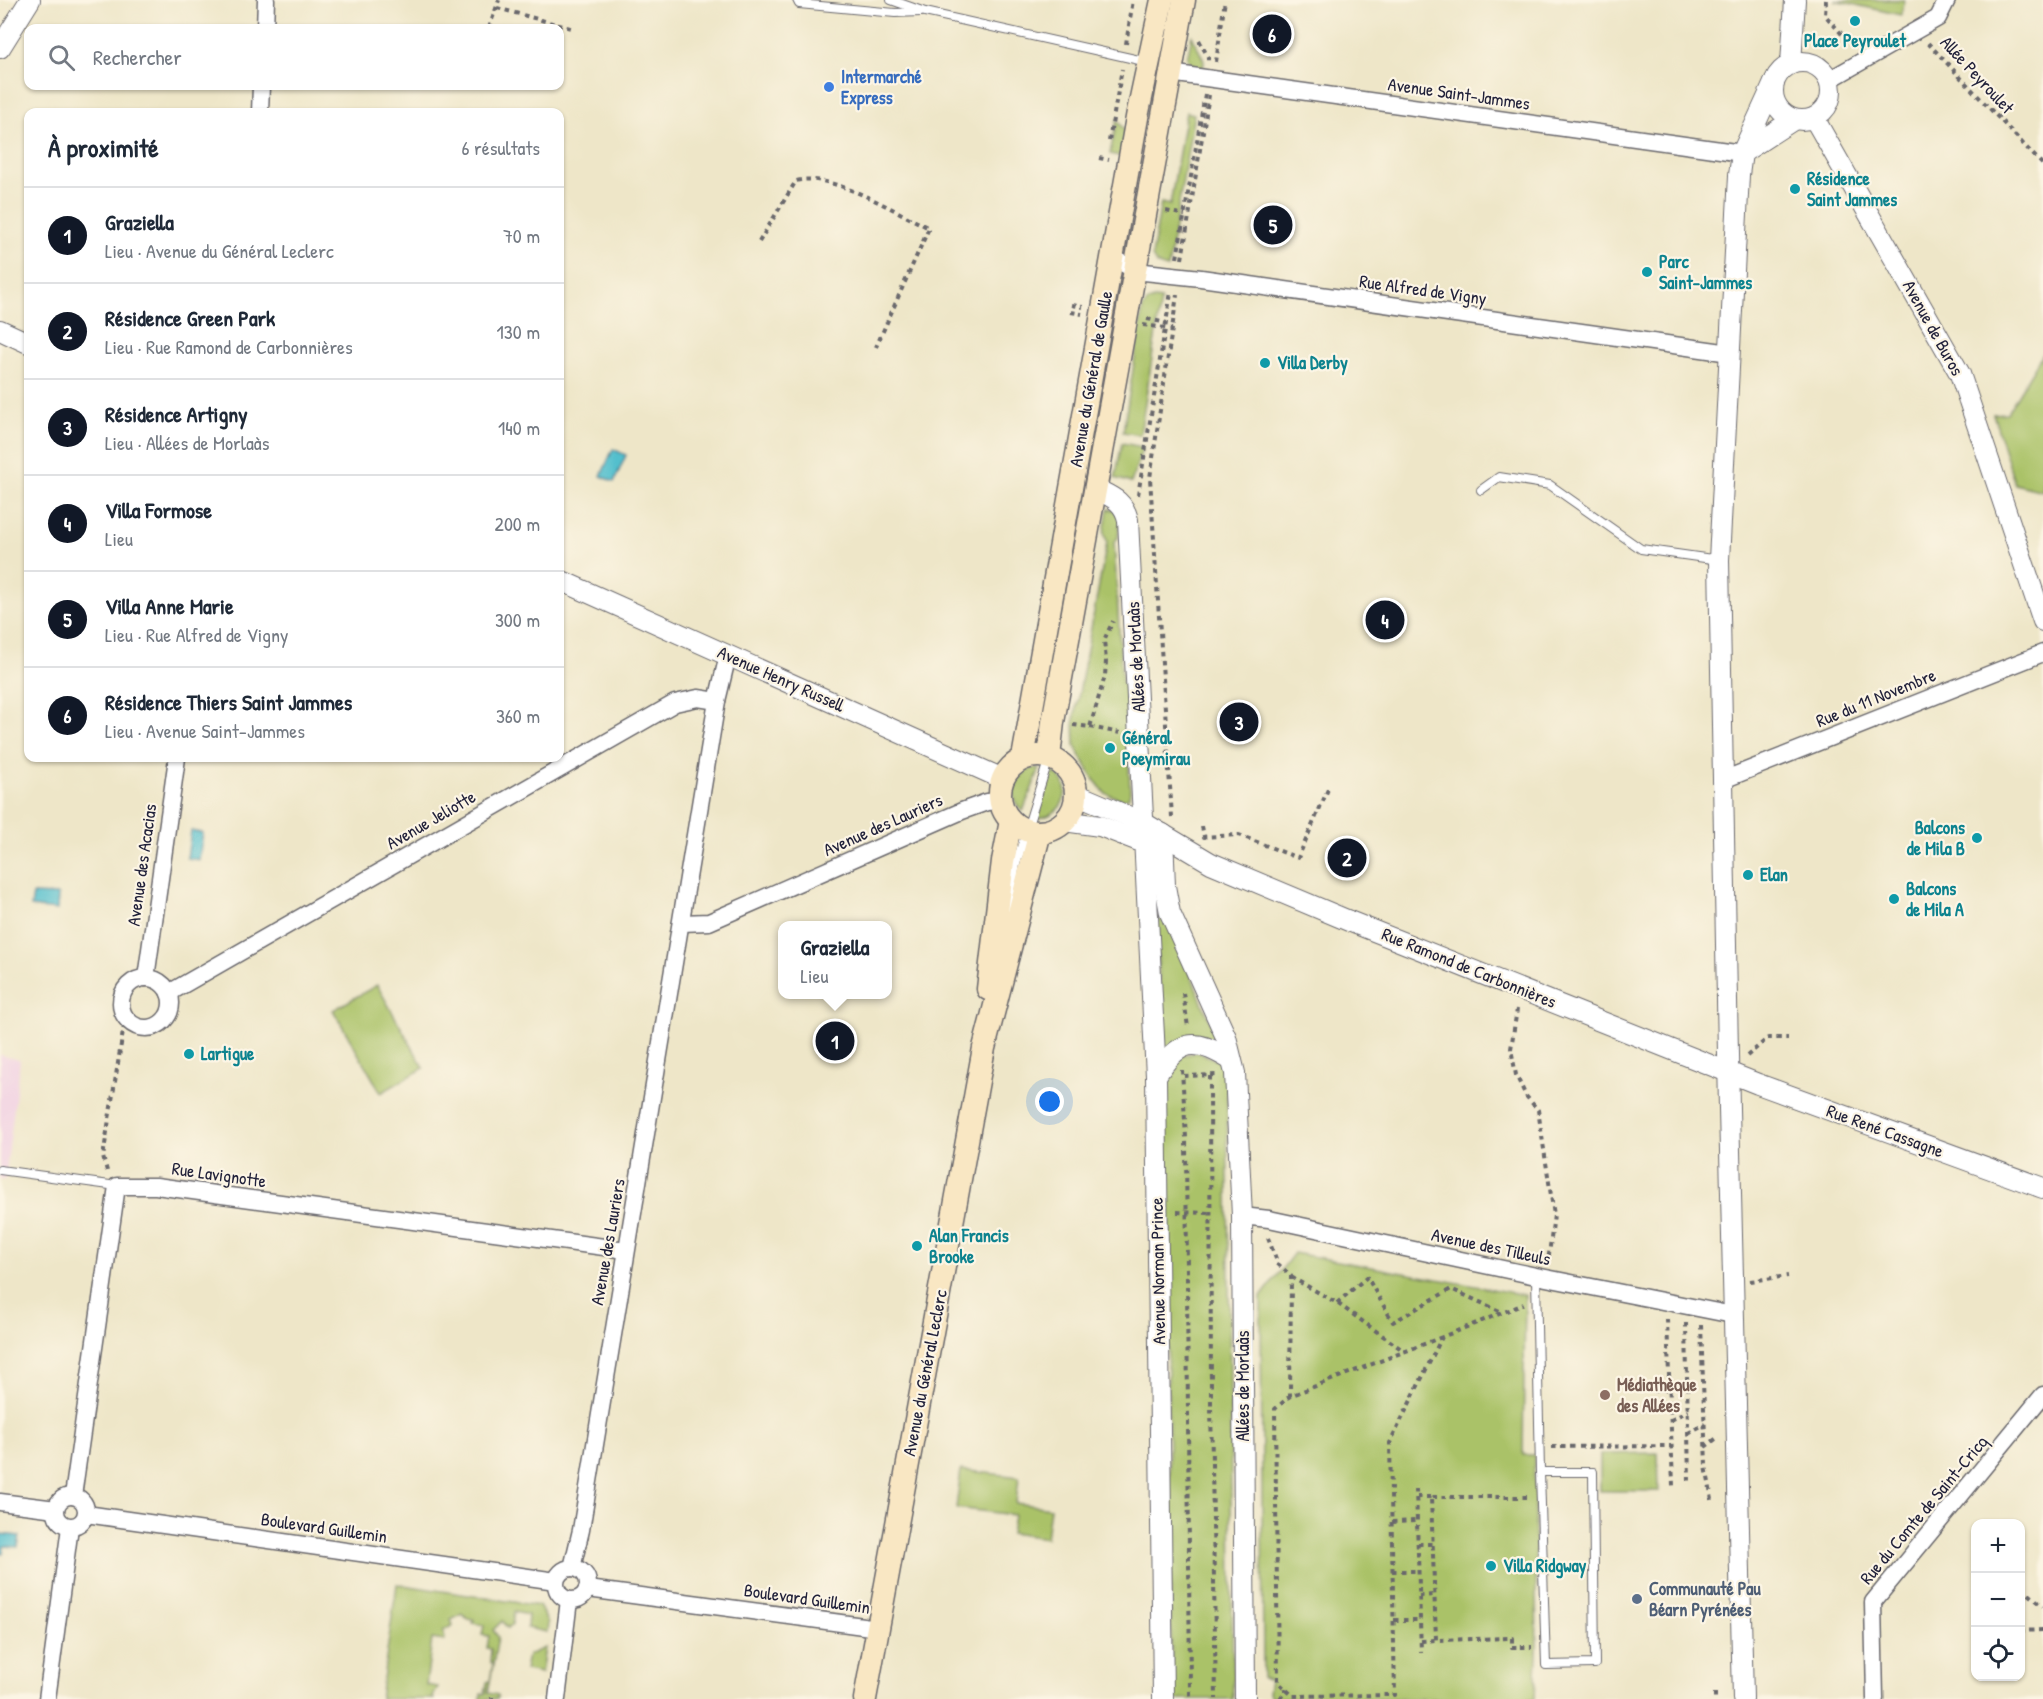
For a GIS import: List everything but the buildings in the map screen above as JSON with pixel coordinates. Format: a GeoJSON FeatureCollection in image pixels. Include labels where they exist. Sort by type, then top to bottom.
{"type":"FeatureCollection","features":[{"type":"Feature","properties":{"kind":"main road","name":"Avenue du Général de Gaulle"},"geometry":{"type":"LineString","coordinates":[[1023,758],[1148,62],[1162,0]]}},
{"type":"Feature","properties":{"kind":"main road","name":"Avenue du Général de Gaulle"},"geometry":{"type":"LineString","coordinates":[[1050,757],[1053,722],[1184,0]]}},
{"type":"Feature","properties":{"kind":"main road"},"geometry":{"type":"LineString","coordinates":[[1037,755],[1050,757],[1060,762],[1069,771],[1075,782],[1074,806],[1059,826],[1016,813],[1006,772],[1023,758],[1037,755]]}},
{"type":"Feature","properties":{"kind":"main road","name":"Avenue du Général Leclerc"},"geometry":{"type":"LineString","coordinates":[[865,1699],[984,1048],[994,1015],[1016,813]]}},
{"type":"Feature","properties":{"kind":"main road","name":"Avenue du Général Leclerc"},"geometry":{"type":"LineString","coordinates":[[984,1048],[985,1018],[1003,861],[1016,813]]}},
{"type":"Feature","properties":{"kind":"street"},"geometry":{"type":"LineString","coordinates":[[0,48],[30,0]]}},
{"type":"Feature","properties":{"kind":"street"},"geometry":{"type":"LineString","coordinates":[[265,24],[266,0]]}},
{"type":"Feature","properties":{"kind":"street"},"geometry":{"type":"LineString","coordinates":[[1791,64],[1795,0]]}},
{"type":"Feature","properties":{"kind":"street"},"geometry":{"type":"LineString","coordinates":[[1829,80],[1938,18],[1947,0]]}},
{"type":"Feature","properties":{"kind":"street"},"geometry":{"type":"LineString","coordinates":[[1742,153],[1793,120],[1807,120],[1822,112],[1830,97],[1829,80],[1816,66],[1799,62],[1783,68],[1774,82],[1742,153],[1719,560],[1733,1315],[1743,1699]]}},
{"type":"Feature","properties":{"kind":"street","name":"Avenue Saint-Jammes"},"geometry":{"type":"LineString","coordinates":[[1170,73],[1208,86],[1233,83],[1742,153]]}},
{"type":"Feature","properties":{"kind":"street"},"geometry":{"type":"LineString","coordinates":[[1774,82],[1772,92],[1778,109],[1793,120]]}},
{"type":"Feature","properties":{"kind":"street"},"geometry":{"type":"LineString","coordinates":[[260,108],[261,90]]}},
{"type":"Feature","properties":{"kind":"street","name":"Avenue de Buros"},"geometry":{"type":"LineString","coordinates":[[1814,118],[1960,374],[2043,621]]}},
{"type":"Feature","properties":{"kind":"street","name":"Rue Alfred de Vigny"},"geometry":{"type":"LineString","coordinates":[[1113,257],[1135,271],[1202,278],[1730,353]]}},
{"type":"Feature","properties":{"kind":"street"},"geometry":{"type":"LineString","coordinates":[[0,330],[24,341]]}},
{"type":"Feature","properties":{"kind":"street","name":"Allées de Morlaàs"},"geometry":{"type":"LineString","coordinates":[[1096,489],[1120,502],[1126,510],[1128,520],[1144,833]]}},
{"type":"Feature","properties":{"kind":"street","name":"Avenue Henry Russell"},"geometry":{"type":"LineString","coordinates":[[564,582],[728,655],[1016,813]]}},
{"type":"Feature","properties":{"kind":"street","name":"Rue du 11 Novembre"},"geometry":{"type":"LineString","coordinates":[[1723,780],[2043,653]]}},
{"type":"Feature","properties":{"kind":"street","name":"Avenue des Lauriers"},"geometry":{"type":"LineString","coordinates":[[572,1568],[717,702],[728,655]]}},
{"type":"Feature","properties":{"kind":"street","name":"Avenue Jeliotte"},"geometry":{"type":"LineString","coordinates":[[169,993],[675,703],[698,698],[717,702]]}},
{"type":"Feature","properties":{"kind":"street","name":"Avenue des Acacias"},"geometry":{"type":"LineString","coordinates":[[146,978],[176,762]]}},
{"type":"Feature","properties":{"kind":"street","name":"Rue Ramond de Carbonnières"},"geometry":{"type":"LineString","coordinates":[[1076,794],[1144,833]]}},
{"type":"Feature","properties":{"kind":"street","name":"Avenue des Lauriers"},"geometry":{"type":"LineString","coordinates":[[681,923],[709,922],[987,802],[1016,813]]}},
{"type":"Feature","properties":{"kind":"street","name":"Rue Ramond de Carbonnières"},"geometry":{"type":"LineString","coordinates":[[1064,821],[1166,836],[1211,863],[1349,921],[1728,1072]]}},
{"type":"Feature","properties":{"kind":"street","name":"Avenue Norman Prince"},"geometry":{"type":"LineString","coordinates":[[1144,833],[1165,1076],[1158,1212],[1163,1699]]}},
{"type":"Feature","properties":{"kind":"street","name":"Allées de Morlaàs"},"geometry":{"type":"LineString","coordinates":[[1166,836],[1165,886],[1170,913],[1226,1038],[1233,1066],[1242,1216],[1245,1699]]}},
{"type":"Feature","properties":{"kind":"street"},"geometry":{"type":"LineString","coordinates":[[146,978],[160,982],[169,993],[170,1009],[167,1017],[162,1023],[146,1029],[138,1028],[125,1019],[121,1011],[121,995],[131,982],[146,978]]}},
{"type":"Feature","properties":{"kind":"street"},"geometry":{"type":"LineString","coordinates":[[1165,1076],[1174,1051],[1197,1045],[1209,1047],[1233,1066]]}},
{"type":"Feature","properties":{"kind":"street","name":"Rue René Cassagne"},"geometry":{"type":"LineString","coordinates":[[1728,1072],[2043,1188]]}},
{"type":"Feature","properties":{"kind":"street","name":"Rue Lavignotte"},"geometry":{"type":"LineString","coordinates":[[117,1186],[146,1185],[626,1250]]}},
{"type":"Feature","properties":{"kind":"street"},"geometry":{"type":"LineString","coordinates":[[73,1496],[117,1186]]}},
{"type":"Feature","properties":{"kind":"street","name":"Avenue des Tilleuls"},"geometry":{"type":"LineString","coordinates":[[1242,1216],[1281,1222],[1733,1315]]}},
{"type":"Feature","properties":{"kind":"street","name":"Rue du Comte de Saint-Cricq"},"geometry":{"type":"LineString","coordinates":[[1875,1699],[1873,1602],[2043,1395]]}},
{"type":"Feature","properties":{"kind":"street"},"geometry":{"type":"LineString","coordinates":[[73,1496],[82,1500],[86,1514],[80,1524],[70,1527],[59,1521],[56,1509],[62,1499],[73,1496]]}},
{"type":"Feature","properties":{"kind":"street"},"geometry":{"type":"LineString","coordinates":[[0,1502],[56,1509]]}},
{"type":"Feature","properties":{"kind":"street","name":"Boulevard Guillemin"},"geometry":{"type":"LineString","coordinates":[[86,1514],[556,1581]]}},
{"type":"Feature","properties":{"kind":"street"},"geometry":{"type":"LineString","coordinates":[[47,1699],[70,1527]]}},
{"type":"Feature","properties":{"kind":"street"},"geometry":{"type":"LineString","coordinates":[[572,1568],[579,1569],[589,1581],[584,1596],[577,1600],[561,1597],[557,1590],[556,1581],[565,1570],[572,1568]]}},
{"type":"Feature","properties":{"kind":"street","name":"Boulevard Guillemin"},"geometry":{"type":"LineString","coordinates":[[588,1589],[878,1628]]}},
{"type":"Feature","properties":{"kind":"street"},"geometry":{"type":"LineString","coordinates":[[557,1699],[569,1600]]}},
{"type":"Feature","properties":{"kind":"lane"},"geometry":{"type":"LineString","coordinates":[[797,0],[799,4],[895,13],[925,12]]}},
{"type":"Feature","properties":{"kind":"lane"},"geometry":{"type":"LineString","coordinates":[[891,0],[925,12],[1148,62]]}},
{"type":"Feature","properties":{"kind":"lane"},"geometry":{"type":"LineString","coordinates":[[1481,490],[1499,477],[1550,485],[1641,549],[1719,560]]}},
{"type":"Feature","properties":{"kind":"lane"},"geometry":{"type":"LineString","coordinates":[[1016,813],[1050,757]]}},
{"type":"Feature","properties":{"kind":"lane"},"geometry":{"type":"LineString","coordinates":[[0,1170],[117,1186]]}},
{"type":"Feature","properties":{"kind":"lane"},"geometry":{"type":"LineString","coordinates":[[1540,1472],[1593,1472],[1595,1664],[1545,1665],[1540,1498],[1536,1300],[1541,1277]]}},
{"type":"Feature","properties":{"kind":"path"},"geometry":{"type":"LineString","coordinates":[[491,24],[499,0]]}},
{"type":"Feature","properties":{"kind":"path"},"geometry":{"type":"LineString","coordinates":[[1216,64],[1225,0]]}},
{"type":"Feature","properties":{"kind":"path"},"geometry":{"type":"LineString","coordinates":[[1826,0],[1825,15],[1864,60]]}},
{"type":"Feature","properties":{"kind":"path"},"geometry":{"type":"LineString","coordinates":[[497,8],[556,24]]}},
{"type":"Feature","properties":{"kind":"path"},"geometry":{"type":"LineString","coordinates":[[564,26],[574,29]]}},
{"type":"Feature","properties":{"kind":"path","name":"Allée Peyroulet"},"geometry":{"type":"LineString","coordinates":[[1916,30],[2043,165]]}},
{"type":"Feature","properties":{"kind":"path"},"geometry":{"type":"LineString","coordinates":[[1181,266],[1208,86],[1208,57],[1196,34]]}},
{"type":"Feature","properties":{"kind":"path"},"geometry":{"type":"LineString","coordinates":[[759,242],[796,181],[805,178],[819,180],[854,192],[929,228],[876,347]]}},
{"type":"Feature","properties":{"kind":"path"},"geometry":{"type":"LineString","coordinates":[[1162,211],[1189,216]]}},
{"type":"Feature","properties":{"kind":"path"},"geometry":{"type":"LineString","coordinates":[[1166,836],[1150,478],[1178,295]]}},
{"type":"Feature","properties":{"kind":"path"},"geometry":{"type":"LineString","coordinates":[[1142,325],[1172,329]]}},
{"type":"Feature","properties":{"kind":"path"},"geometry":{"type":"LineString","coordinates":[[1090,727],[1105,676],[1104,640],[1119,613]]}},
{"type":"Feature","properties":{"kind":"path"},"geometry":{"type":"LineString","coordinates":[[1070,717],[1068,724],[1120,734]]}},
{"type":"Feature","properties":{"kind":"path"},"geometry":{"type":"LineString","coordinates":[[1202,826],[1204,837],[1239,835],[1298,858],[1329,787]]}},
{"type":"Feature","properties":{"kind":"path"},"geometry":{"type":"LineString","coordinates":[[1518,1008],[1511,1049],[1516,1075],[1526,1096],[1538,1110],[1554,1215],[1541,1277]]}},
{"type":"Feature","properties":{"kind":"path"},"geometry":{"type":"LineString","coordinates":[[117,1186],[106,1170],[103,1157],[125,1019]]}},
{"type":"Feature","properties":{"kind":"path"},"geometry":{"type":"LineString","coordinates":[[1728,1072],[1768,1038],[1788,1038]]}},
{"type":"Feature","properties":{"kind":"path"},"geometry":{"type":"LineString","coordinates":[[1165,1076],[1210,1076],[1233,1066]]}},
{"type":"Feature","properties":{"kind":"path"},"geometry":{"type":"LineString","coordinates":[[1184,1076],[1190,1699]]}},
{"type":"Feature","properties":{"kind":"path","name":"Allées de Morlaàs"},"geometry":{"type":"LineString","coordinates":[[1210,1076],[1216,1699]]}},
{"type":"Feature","properties":{"kind":"path"},"geometry":{"type":"LineString","coordinates":[[1158,1212],[1210,1213]]}},
{"type":"Feature","properties":{"kind":"path"},"geometry":{"type":"LineString","coordinates":[[1268,1238],[1278,1264],[1291,1276],[1337,1303],[1404,1351]]}},
{"type":"Feature","properties":{"kind":"path"},"geometry":{"type":"LineString","coordinates":[[1290,1396],[1291,1276]]}},
{"type":"Feature","properties":{"kind":"path"},"geometry":{"type":"LineString","coordinates":[[1733,1283],[1788,1276]]}},
{"type":"Feature","properties":{"kind":"path"},"geometry":{"type":"LineString","coordinates":[[1337,1303],[1367,1277],[1393,1322],[1451,1289],[1503,1313]]}},
{"type":"Feature","properties":{"kind":"path"},"geometry":{"type":"LineString","coordinates":[[1442,1337],[1390,1443],[1395,1695],[1293,1696],[1278,1683],[1275,1409],[1290,1396],[1536,1300]]}},
{"type":"Feature","properties":{"kind":"path"},"geometry":{"type":"LineString","coordinates":[[1667,1318],[1672,1486]]}},
{"type":"Feature","properties":{"kind":"path"},"geometry":{"type":"LineString","coordinates":[[1686,1322],[1689,1482]]}},
{"type":"Feature","properties":{"kind":"path"},"geometry":{"type":"LineString","coordinates":[[1701,1325],[1706,1466],[1712,1500]]}},
{"type":"Feature","properties":{"kind":"path"},"geometry":{"type":"LineString","coordinates":[[1653,1391],[1669,1389]]}},
{"type":"Feature","properties":{"kind":"path"},"geometry":{"type":"LineString","coordinates":[[1671,1420],[1688,1411]]}},
{"type":"Feature","properties":{"kind":"path"},"geometry":{"type":"LineString","coordinates":[[1688,1433],[1705,1424]]}},
{"type":"Feature","properties":{"kind":"path"},"geometry":{"type":"LineString","coordinates":[[1705,1447],[1725,1432]]}},
{"type":"Feature","properties":{"kind":"path"},"geometry":{"type":"LineString","coordinates":[[1539,1447],[1671,1446]]}},
{"type":"Feature","properties":{"kind":"path"},"geometry":{"type":"LineString","coordinates":[[1416,1489],[1421,1652]]}},
{"type":"Feature","properties":{"kind":"path"},"geometry":{"type":"LineString","coordinates":[[1417,1497],[1540,1498]]}},
{"type":"Feature","properties":{"kind":"path"},"geometry":{"type":"LineString","coordinates":[[1431,1497],[1436,1640]]}},
{"type":"Feature","properties":{"kind":"path"},"geometry":{"type":"LineString","coordinates":[[1392,1522],[1417,1521]]}},
{"type":"Feature","properties":{"kind":"path"},"geometry":{"type":"LineString","coordinates":[[1418,1544],[1433,1544]]}},
{"type":"Feature","properties":{"kind":"path"},"geometry":{"type":"LineString","coordinates":[[1392,1571],[1419,1571]]}},
{"type":"Feature","properties":{"kind":"path"},"geometry":{"type":"LineString","coordinates":[[2029,1594],[2043,1606]]}},
{"type":"Feature","properties":{"kind":"path"},"geometry":{"type":"LineString","coordinates":[[1419,1596],[1434,1595]]}},
{"type":"Feature","properties":{"kind":"path"},"geometry":{"type":"LineString","coordinates":[[1394,1620],[1420,1620]]}},
{"type":"Feature","properties":{"kind":"path"},"geometry":{"type":"LineString","coordinates":[[2025,1631],[2043,1630]]}},
{"type":"Feature","properties":{"kind":"path"},"geometry":{"type":"LineString","coordinates":[[1420,1641],[1512,1638],[1512,1647],[1545,1647]]}},
{"type":"Feature","properties":{"kind":"path"},"geometry":{"type":"LineString","coordinates":[[1280,1699],[1286,1689]]}},
{"type":"Feature","properties":{"kind":"path"},"geometry":{"type":"LineString","coordinates":[[1714,1693],[1715,1699]]}},
{"type":"Feature","properties":{"kind":"shaded area"},"geometry":{"type":"Polygon","coordinates":[[[0,1055],[20,1060],[5,1180],[0,1179],[0,1055]]]}},
{"type":"Feature","properties":{"kind":"green space"},"geometry":{"type":"Polygon","coordinates":[[[1834,0],[1905,0],[1901,15],[1834,0]]]}},
{"type":"Feature","properties":{"kind":"green space"},"geometry":{"type":"Polygon","coordinates":[[[1192,36],[1204,61],[1203,72],[1193,66],[1187,58],[1192,36]]]}},
{"type":"Feature","properties":{"kind":"green space"},"geometry":{"type":"Polygon","coordinates":[[[1186,112],[1194,114],[1168,268],[1158,265],[1152,256],[1161,203],[1170,205],[1186,112]]]}},
{"type":"Feature","properties":{"kind":"green space"},"geometry":{"type":"Polygon","coordinates":[[[1117,120],[1125,131],[1124,157],[1110,154],[1117,120]]]}},
{"type":"Feature","properties":{"kind":"green space"},"geometry":{"type":"Polygon","coordinates":[[[1154,299],[1161,300],[1140,435],[1123,432],[1143,307],[1154,299]]]}},
{"type":"Feature","properties":{"kind":"green space"},"geometry":{"type":"Polygon","coordinates":[[[2043,353],[2043,491],[2015,484],[1993,414],[2007,413],[2043,353]]]}},
{"type":"Feature","properties":{"kind":"green space"},"geometry":{"type":"Polygon","coordinates":[[[1122,443],[1143,447],[1131,483],[1115,478],[1122,443]]]}},
{"type":"Feature","properties":{"kind":"green space"},"geometry":{"type":"Polygon","coordinates":[[[1108,509],[1115,510],[1120,519],[1118,538],[1114,542],[1122,682],[1126,686],[1130,792],[1129,797],[1124,800],[1105,793],[1093,778],[1075,746],[1074,720],[1107,542],[1104,533],[1108,509]]]}},
{"type":"Feature","properties":{"kind":"green space"},"geometry":{"type":"Polygon","coordinates":[[[1033,768],[1040,768],[1023,811],[1015,800],[1015,787],[1022,775],[1033,768]]]}},
{"type":"Feature","properties":{"kind":"green space"},"geometry":{"type":"Polygon","coordinates":[[[1053,772],[1061,778],[1065,785],[1064,801],[1053,813],[1035,818],[1053,772]]]}},
{"type":"Feature","properties":{"kind":"green space"},"geometry":{"type":"Polygon","coordinates":[[[1168,919],[1218,1041],[1167,1049],[1164,1046],[1155,920],[1168,919]]]}},
{"type":"Feature","properties":{"kind":"green space"},"geometry":{"type":"Polygon","coordinates":[[[377,985],[424,1068],[381,1093],[333,1010],[377,985]]]}},
{"type":"Feature","properties":{"kind":"green space"},"geometry":{"type":"Polygon","coordinates":[[[1197,1052],[1224,1063],[1227,1083],[1233,1699],[1172,1699],[1164,1078],[1176,1057],[1197,1052]]]}},
{"type":"Feature","properties":{"kind":"green space"},"geometry":{"type":"Polygon","coordinates":[[[1294,1253],[1525,1295],[1523,1455],[1534,1455],[1537,1654],[1535,1699],[1273,1699],[1268,1692],[1270,1681],[1263,1678],[1261,1297],[1294,1253]]]}},
{"type":"Feature","properties":{"kind":"green space"},"geometry":{"type":"Polygon","coordinates":[[[1658,1453],[1659,1491],[1600,1491],[1600,1454],[1658,1453]]]}},
{"type":"Feature","properties":{"kind":"green space"},"geometry":{"type":"Polygon","coordinates":[[[961,1470],[1019,1477],[1016,1503],[1050,1508],[1046,1538],[1011,1533],[1014,1515],[956,1508],[961,1470]]]}},
{"type":"Feature","properties":{"kind":"green space"},"geometry":{"type":"Polygon","coordinates":[[[397,1584],[539,1606],[548,1623],[547,1632],[527,1628],[528,1615],[514,1612],[512,1625],[507,1628],[502,1621],[493,1630],[498,1637],[488,1693],[498,1695],[497,1699],[480,1699],[481,1694],[485,1694],[487,1682],[490,1681],[493,1664],[490,1663],[491,1649],[487,1648],[489,1636],[482,1635],[484,1625],[473,1623],[474,1620],[467,1619],[463,1614],[451,1620],[453,1625],[443,1631],[445,1641],[432,1639],[426,1685],[438,1687],[434,1699],[380,1699],[397,1584]]]}},
{"type":"Feature","properties":{"kind":"green space"},"geometry":{"type":"Polygon","coordinates":[[[545,1648],[541,1673],[525,1670],[528,1655],[545,1648]]]}},
{"type":"Feature","properties":{"kind":"water"},"geometry":{"type":"Polygon","coordinates":[[[613,449],[626,455],[614,482],[601,476],[613,449]]]}},
{"type":"Feature","properties":{"kind":"water"},"geometry":{"type":"Polygon","coordinates":[[[191,831],[203,833],[199,860],[187,858],[191,831]]]}},
{"type":"Feature","properties":{"kind":"water"},"geometry":{"type":"Polygon","coordinates":[[[33,894],[58,895],[57,910],[31,907],[33,894]]]}},
{"type":"Feature","properties":{"kind":"water"},"geometry":{"type":"Polygon","coordinates":[[[0,1534],[20,1536],[18,1547],[4,1546],[3,1553],[0,1553],[0,1534]]]}},
{"type":"Feature","properties":{"kind":"place","name":"Place Peyroulet"},"geometry":{"type":"Point","coordinates":[1855,21]}},
{"type":"Feature","properties":{"kind":"place","name":"Résidence Thiers Saint Jammes"},"geometry":{"type":"Point","coordinates":[1272,34]}},
{"type":"Feature","properties":{"kind":"place","name":"Intermarché Express"},"geometry":{"type":"Point","coordinates":[829,87]}},
{"type":"Feature","properties":{"kind":"place","name":"Résidence Saint Jammes"},"geometry":{"type":"Point","coordinates":[1795,189]}},
{"type":"Feature","properties":{"kind":"place","name":"Villa Anne Marie"},"geometry":{"type":"Point","coordinates":[1273,225]}},
{"type":"Feature","properties":{"kind":"place","name":"Parc Saint-Jammes"},"geometry":{"type":"Point","coordinates":[1647,272]}},
{"type":"Feature","properties":{"kind":"place","name":"Villa Derby"},"geometry":{"type":"Point","coordinates":[1265,363]}},
{"type":"Feature","properties":{"kind":"place","name":"Villa Formose"},"geometry":{"type":"Point","coordinates":[1385,620]}},
{"type":"Feature","properties":{"kind":"place","name":"Résidence Artigny"},"geometry":{"type":"Point","coordinates":[1239,722]}},
{"type":"Feature","properties":{"kind":"place","name":"Général Poeymirau"},"geometry":{"type":"Point","coordinates":[1110,748]}},
{"type":"Feature","properties":{"kind":"place","name":"Balcons de Mila B"},"geometry":{"type":"Point","coordinates":[1977,838]}},
{"type":"Feature","properties":{"kind":"place","name":"Résidence Green Park"},"geometry":{"type":"Point","coordinates":[1347,858]}},
{"type":"Feature","properties":{"kind":"place","name":"Elan"},"geometry":{"type":"Point","coordinates":[1748,875]}},
{"type":"Feature","properties":{"kind":"place","name":"Balcons de Mila A"},"geometry":{"type":"Point","coordinates":[1894,899]}},
{"type":"Feature","properties":{"kind":"place","name":"Graziella"},"geometry":{"type":"Point","coordinates":[835,1041]}},
{"type":"Feature","properties":{"kind":"place","name":"Lartigue"},"geometry":{"type":"Point","coordinates":[189,1054]}},
{"type":"Feature","properties":{"kind":"place","name":"Alan Francis Brooke"},"geometry":{"type":"Point","coordinates":[917,1246]}},
{"type":"Feature","properties":{"kind":"place","name":"Médiathèque des Allées"},"geometry":{"type":"Point","coordinates":[1605,1395]}},
{"type":"Feature","properties":{"kind":"place","name":"Villa Ridgway"},"geometry":{"type":"Point","coordinates":[1491,1566]}},
{"type":"Feature","properties":{"kind":"place","name":"Communauté Pau Béarn Pyrénées"},"geometry":{"type":"Point","coordinates":[1637,1599]}}]}
